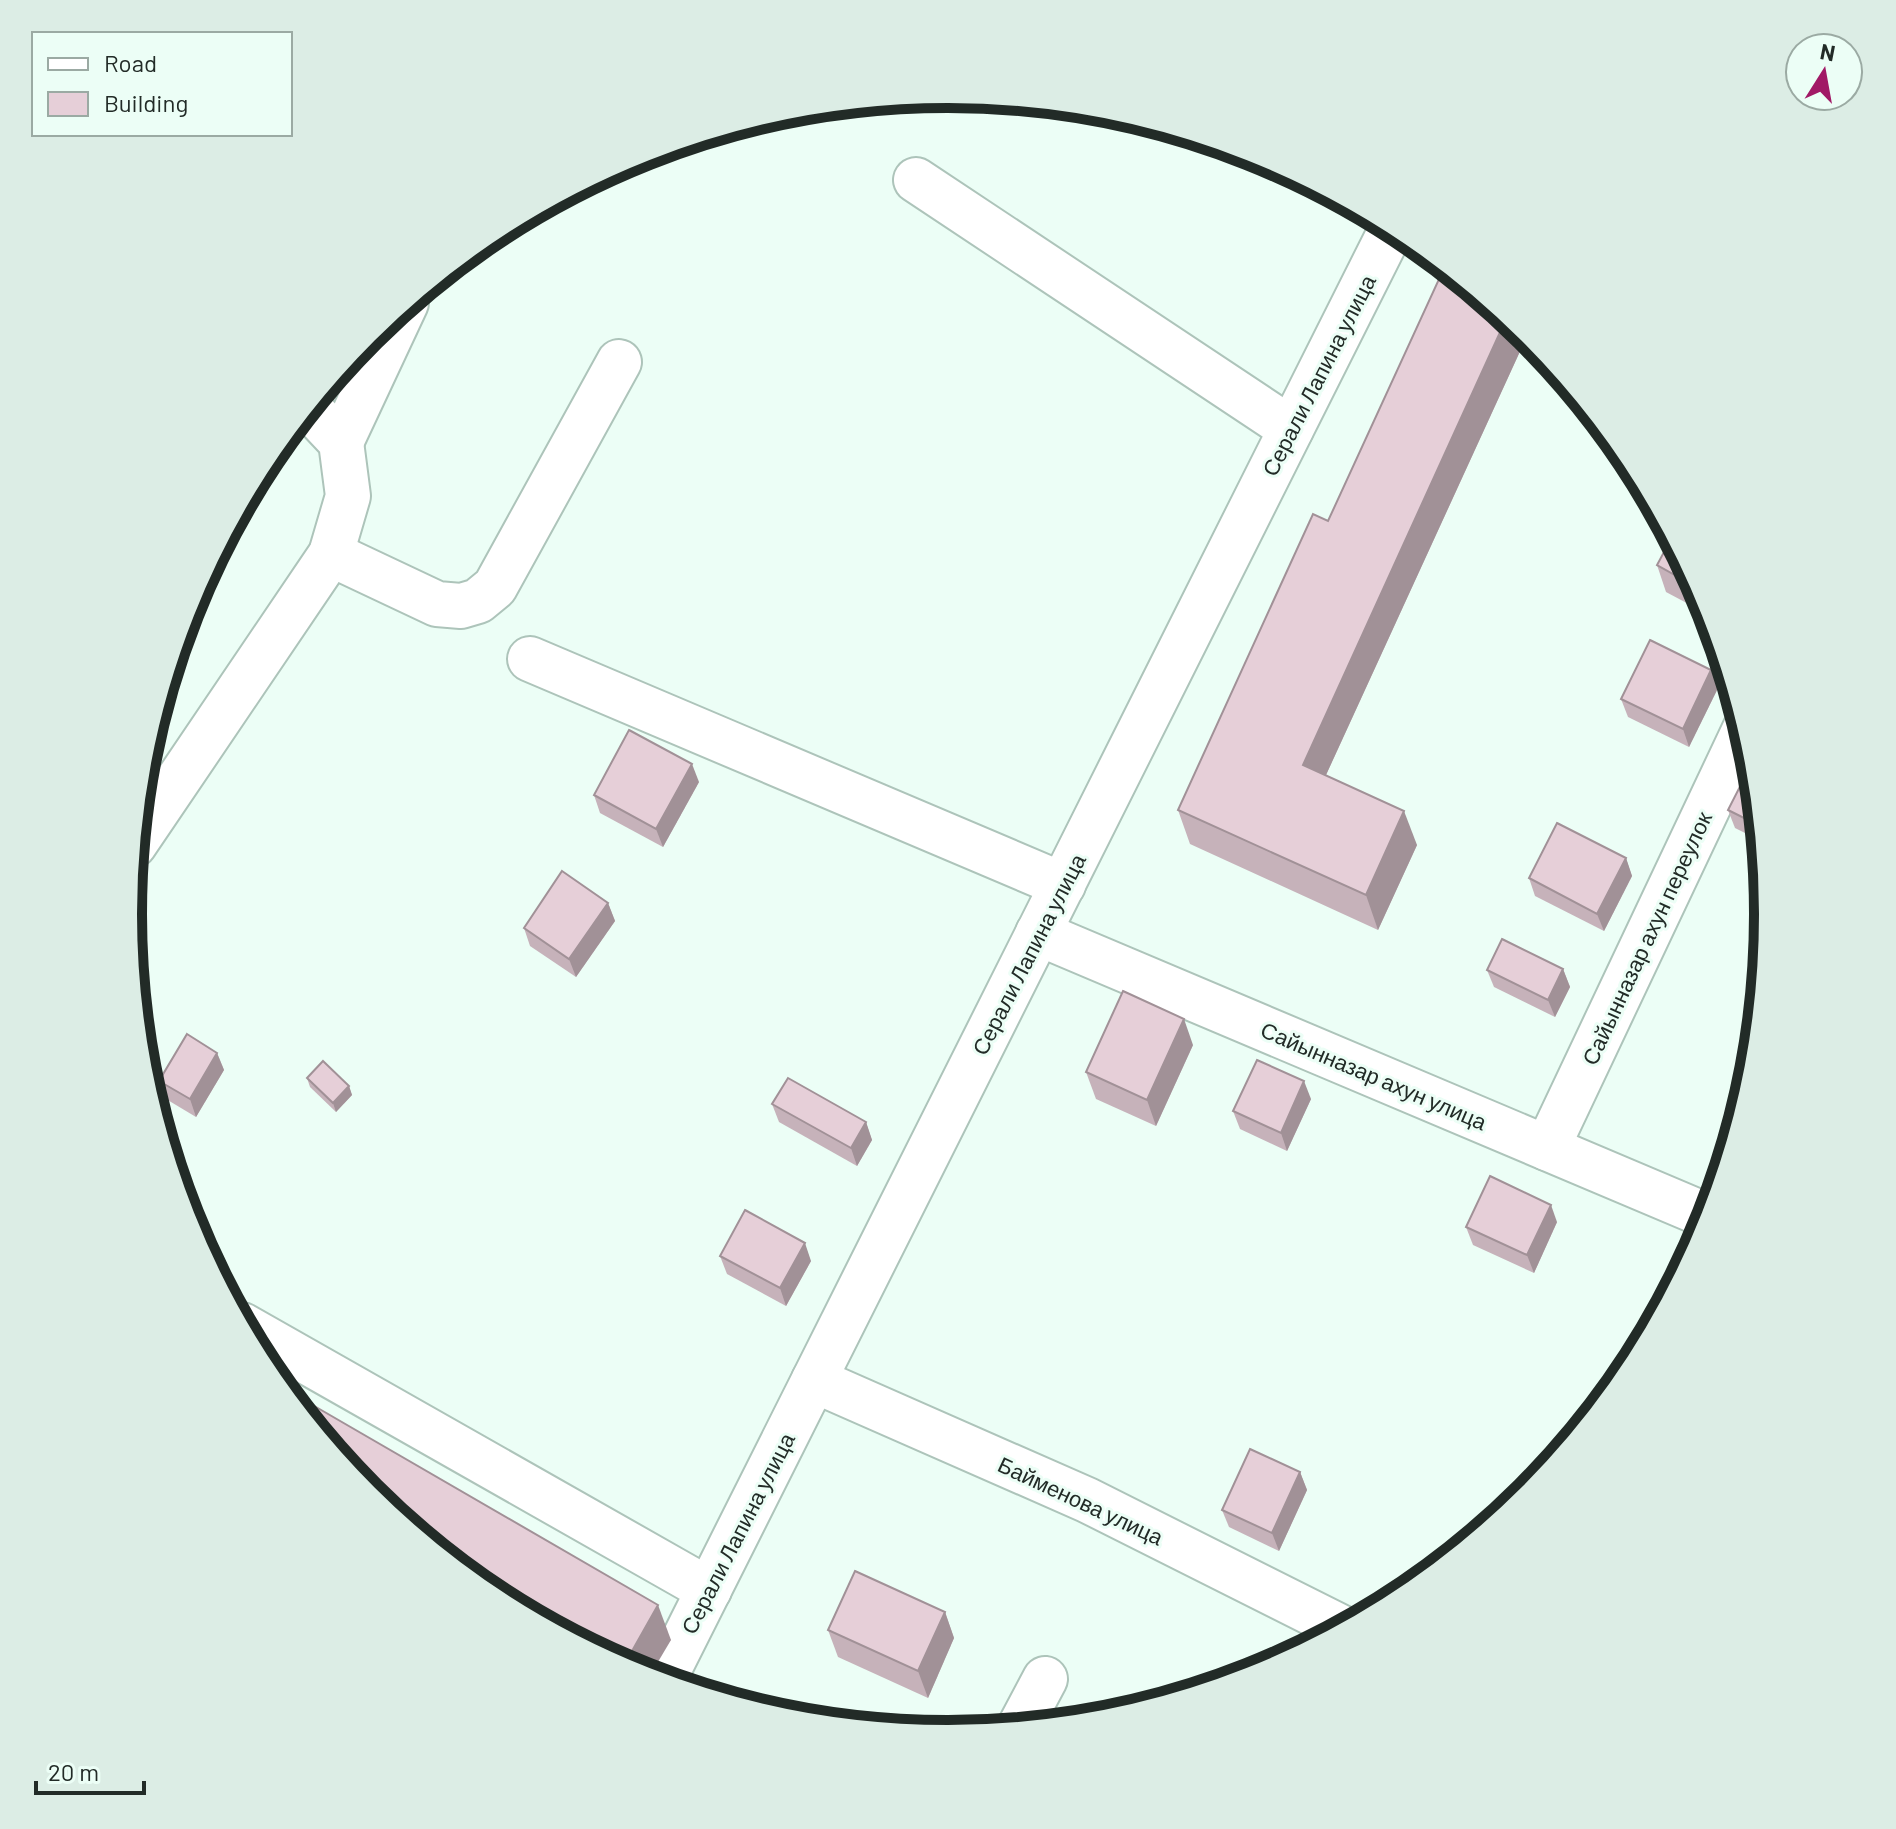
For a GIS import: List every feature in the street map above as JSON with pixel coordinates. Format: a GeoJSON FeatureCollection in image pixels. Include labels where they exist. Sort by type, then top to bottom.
{"type":"FeatureCollection","features":[{"type":"Feature","properties":{"kind":"street"},"geometry":{"type":"LineString","coordinates":[[916,180],[1291,429]]}},
{"type":"Feature","properties":{"kind":"street","name":"Серали Лапина улица"},"geometry":{"type":"LineString","coordinates":[[668,1671],[1387,238]]}},
{"type":"Feature","properties":{"kind":"street"},"geometry":{"type":"LineString","coordinates":[[146,827],[331,554],[348,496],[341,442],[394,329]]}},
{"type":"Feature","properties":{"kind":"street"},"geometry":{"type":"LineString","coordinates":[[331,554],[437,604],[461,606],[478,601],[495,587],[619,362]]}},
{"type":"Feature","properties":{"kind":"street"},"geometry":{"type":"LineString","coordinates":[[316,415],[341,442]]}},
{"type":"Feature","properties":{"kind":"street"},"geometry":{"type":"LineString","coordinates":[[530,659],[1063,885]]}},
{"type":"Feature","properties":{"kind":"street","name":"Сайынназар ахун переулок"},"geometry":{"type":"LineString","coordinates":[[1547,1148],[1737,747]]}},
{"type":"Feature","properties":{"kind":"street","name":"Сайынназар ахун улица"},"geometry":{"type":"LineString","coordinates":[[1038,933],[1697,1212]]}},
{"type":"Feature","properties":{"kind":"street"},"geometry":{"type":"LineString","coordinates":[[260,1335],[709,1590]]}},
{"type":"Feature","properties":{"kind":"street","name":"Байменова улица"},"geometry":{"type":"LineString","coordinates":[[814,1380],[1087,1500],[1332,1623]]}},
{"type":"Feature","properties":{"kind":"street"},"geometry":{"type":"LineString","coordinates":[[1025,1717],[1045,1679]]}},
{"type":"Feature","properties":{"kind":"building"},"geometry":{"type":"Polygon","coordinates":[[[1440,276],[1502,329],[1303,765],[1404,811],[1366,895],[1178,810],[1313,514],[1328,521],[1440,276]]]}},
{"type":"Feature","properties":{"kind":"building"},"geometry":{"type":"Polygon","coordinates":[[[1666,548],[1680,578],[1657,565],[1666,548]]]}},
{"type":"Feature","properties":{"kind":"building"},"geometry":{"type":"Polygon","coordinates":[[[1650,640],[1711,670],[1683,729],[1621,699],[1650,640]]]}},
{"type":"Feature","properties":{"kind":"building"},"geometry":{"type":"Polygon","coordinates":[[[629,730],[692,764],[656,829],[594,795],[629,730]]]}},
{"type":"Feature","properties":{"kind":"building"},"geometry":{"type":"Polygon","coordinates":[[[1743,780],[1749,821],[1728,810],[1743,780]]]}},
{"type":"Feature","properties":{"kind":"building"},"geometry":{"type":"Polygon","coordinates":[[[1557,823],[1626,858],[1597,914],[1529,878],[1557,823]]]}},
{"type":"Feature","properties":{"kind":"building"},"geometry":{"type":"Polygon","coordinates":[[[562,871],[608,903],[569,959],[524,928],[562,871]]]}},
{"type":"Feature","properties":{"kind":"building"},"geometry":{"type":"Polygon","coordinates":[[[1502,939],[1563,969],[1548,1000],[1487,970],[1502,939]]]}},
{"type":"Feature","properties":{"kind":"building"},"geometry":{"type":"Polygon","coordinates":[[[1123,991],[1184,1019],[1147,1100],[1086,1072],[1123,991]]]}},
{"type":"Feature","properties":{"kind":"building"},"geometry":{"type":"Polygon","coordinates":[[[187,1034],[217,1053],[190,1099],[159,1081],[187,1034]]]}},
{"type":"Feature","properties":{"kind":"building"},"geometry":{"type":"Polygon","coordinates":[[[1257,1060],[1304,1081],[1281,1133],[1233,1111],[1257,1060]]]}},
{"type":"Feature","properties":{"kind":"building"},"geometry":{"type":"Polygon","coordinates":[[[323,1061],[349,1086],[333,1103],[307,1078],[323,1061]]]}},
{"type":"Feature","properties":{"kind":"building"},"geometry":{"type":"Polygon","coordinates":[[[788,1078],[866,1122],[851,1148],[772,1104],[788,1078]]]}},
{"type":"Feature","properties":{"kind":"building"},"geometry":{"type":"Polygon","coordinates":[[[1490,1176],[1551,1205],[1527,1255],[1466,1227],[1490,1176]]]}},
{"type":"Feature","properties":{"kind":"building"},"geometry":{"type":"Polygon","coordinates":[[[745,1210],[805,1243],[780,1288],[720,1256],[745,1210]]]}},
{"type":"Feature","properties":{"kind":"building"},"geometry":{"type":"Polygon","coordinates":[[[305,1400],[658,1605],[629,1656],[545,1613],[500,1585],[416,1521],[378,1485],[305,1400]]]}},
{"type":"Feature","properties":{"kind":"building"},"geometry":{"type":"Polygon","coordinates":[[[1250,1449],[1300,1472],[1272,1533],[1222,1510],[1250,1449]]]}},
{"type":"Feature","properties":{"kind":"building"},"geometry":{"type":"Polygon","coordinates":[[[855,1571],[945,1612],[918,1671],[828,1630],[855,1571]]]}}]}
